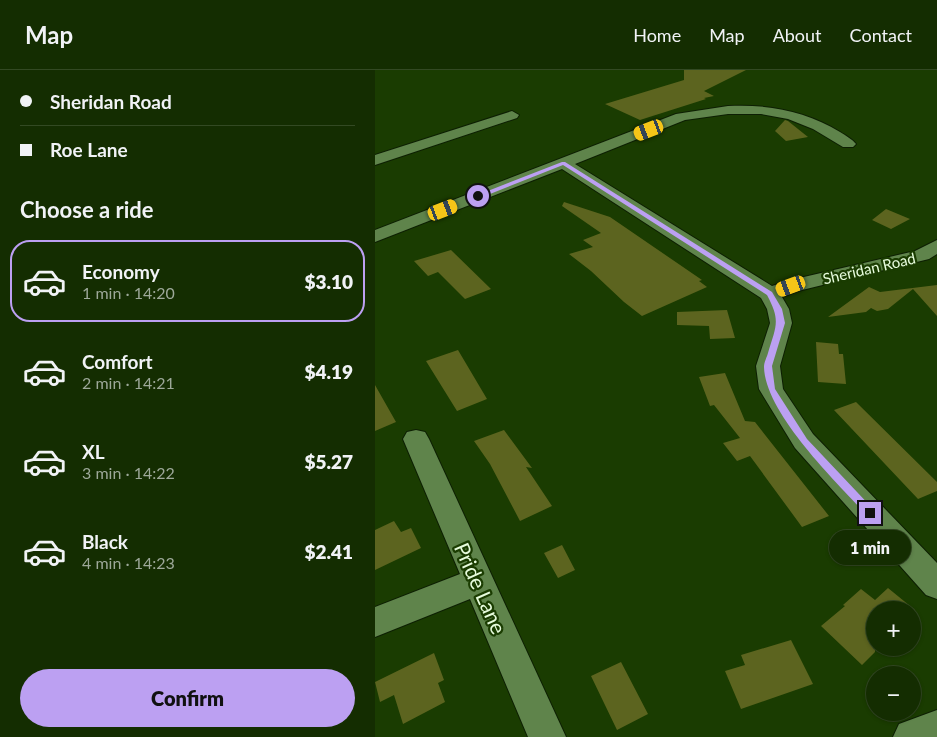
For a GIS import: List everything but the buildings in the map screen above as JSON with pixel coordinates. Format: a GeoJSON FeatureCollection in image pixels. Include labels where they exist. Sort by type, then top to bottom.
{"type":"FeatureCollection","features":[{"type":"Feature","properties":{"kind":"street"},"geometry":{"type":"LineString","coordinates":[[375,236],[681,117],[758,104],[806,120],[848,144]]}},
{"type":"Feature","properties":{"kind":"street"},"geometry":{"type":"LineString","coordinates":[[375,160],[512,115]]}},
{"type":"Feature","properties":{"kind":"street"},"geometry":{"type":"LineString","coordinates":[[563,163],[770,294],[778,309],[781,323],[768,366],[771,389],[804,441],[937,585]]}},
{"type":"Feature","properties":{"kind":"street","name":"Sheridan Road"},"geometry":{"type":"LineString","coordinates":[[770,294],[791,286],[922,255],[937,246]]}},
{"type":"Feature","properties":{"kind":"street","name":"Pride Lane"},"geometry":{"type":"LineString","coordinates":[[416,439],[547,737]]}},
{"type":"Feature","properties":{"kind":"street"},"geometry":{"type":"LineString","coordinates":[[375,622],[478,581]]}},
{"type":"Feature","properties":{"kind":"street"},"geometry":{"type":"LineString","coordinates":[[912,737],[937,729]]}},
{"type":"Feature","properties":{"kind":"route"},"geometry":{"type":"LineString","coordinates":[[478,196],[563,163],[770,294],[778,309],[781,323],[768,366],[771,389],[804,441],[870,513]]}}]}
